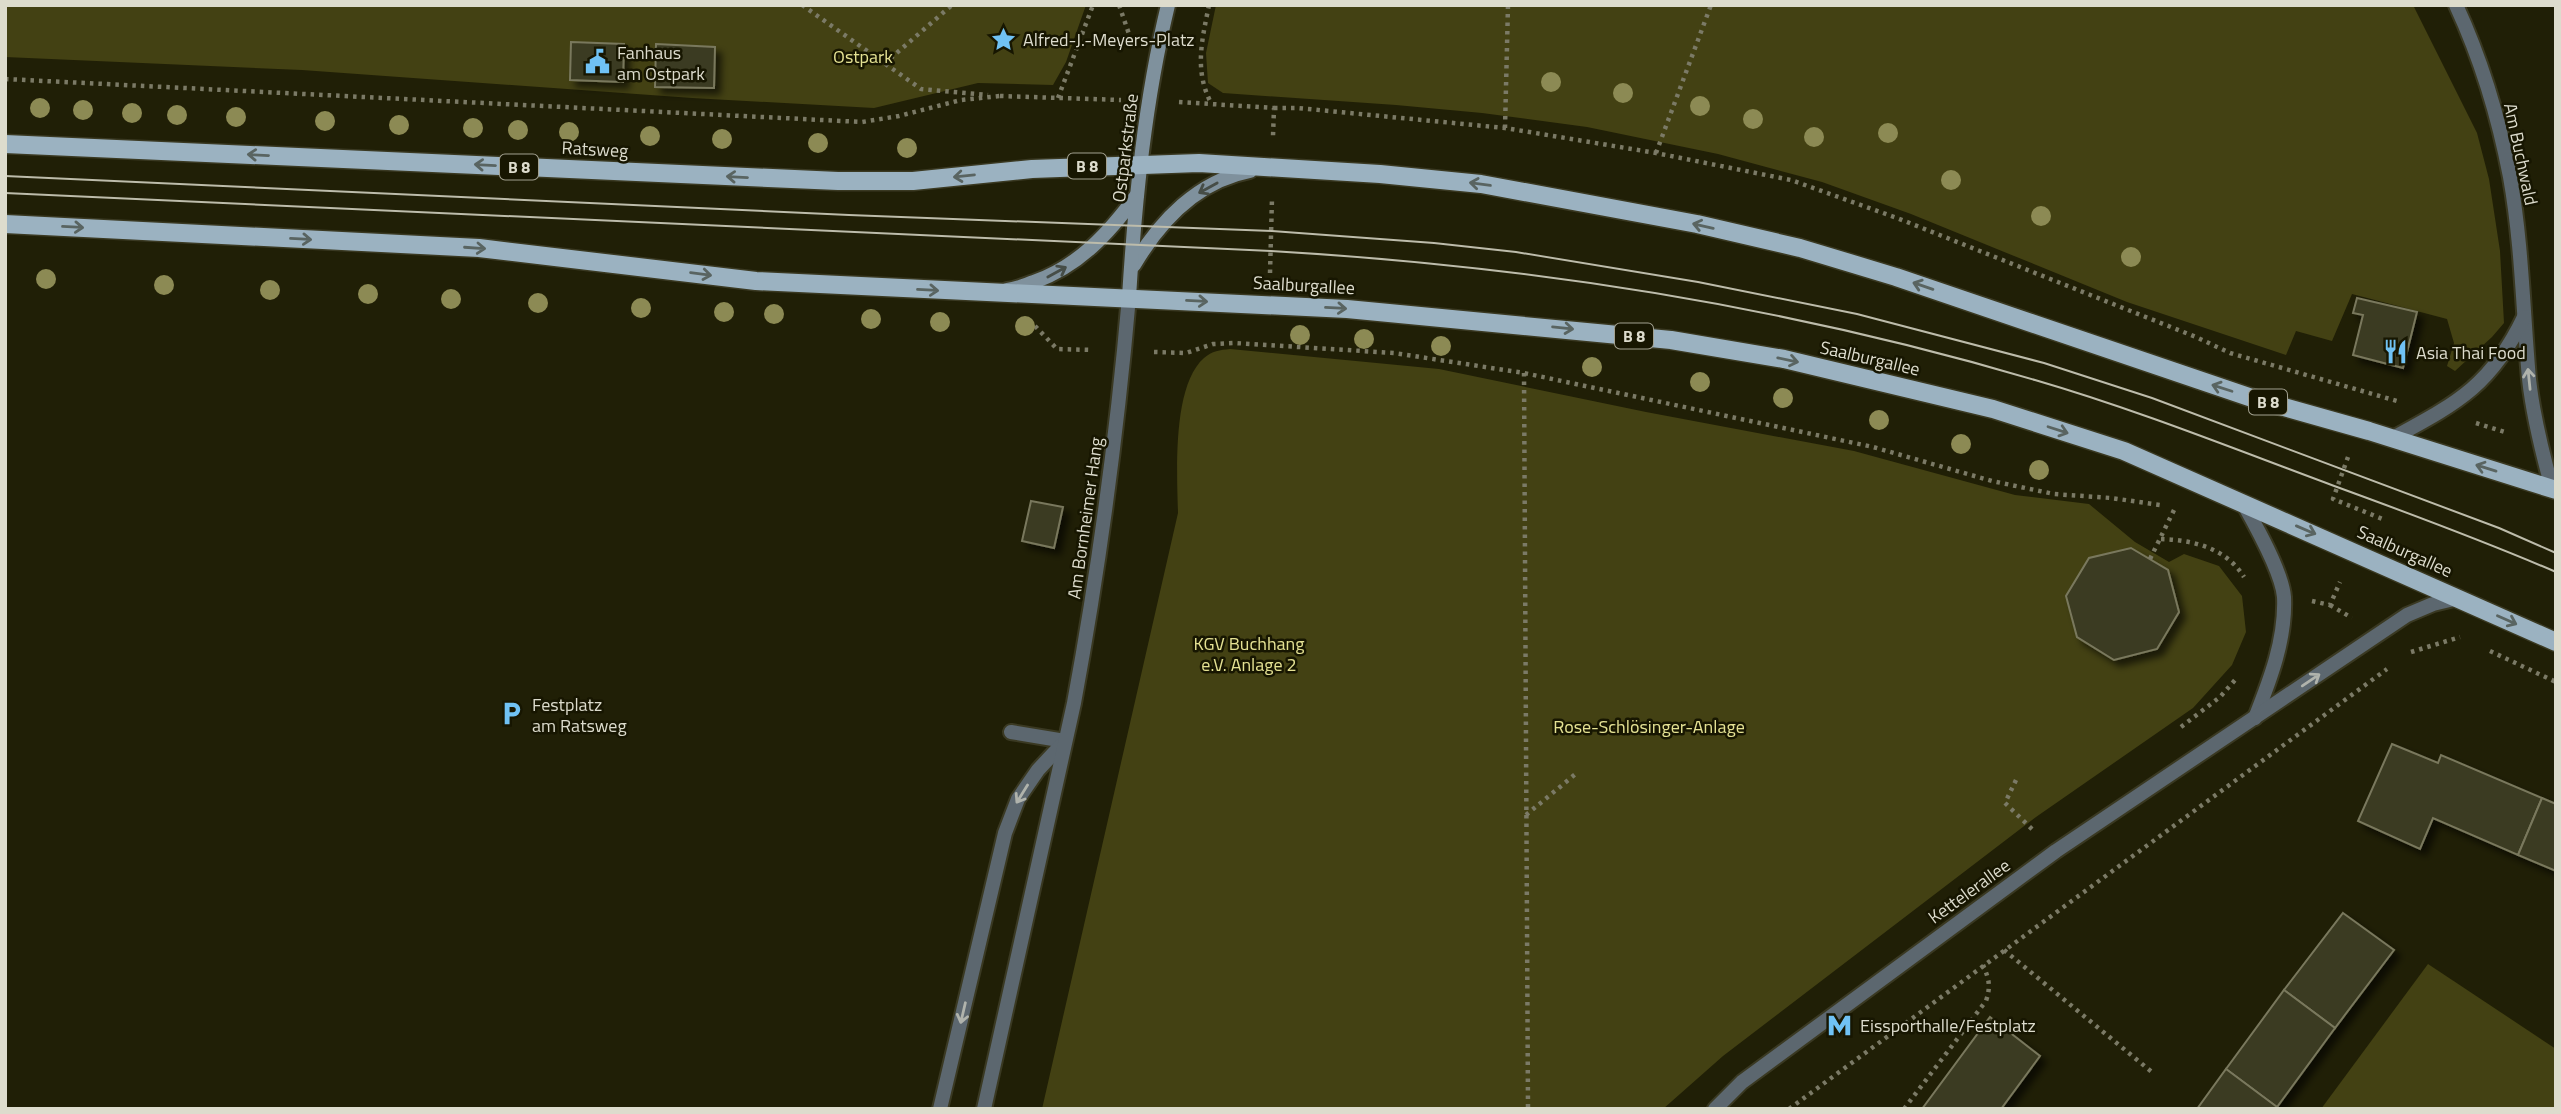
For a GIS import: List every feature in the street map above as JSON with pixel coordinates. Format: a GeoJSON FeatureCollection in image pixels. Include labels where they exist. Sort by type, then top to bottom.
{"type":"FeatureCollection","features":[{"type":"Feature","properties":{"kind":"main road","name":"Ratsweg"},"geometry":{"type":"LineString","coordinates":[[5,144],[838,181],[914,181],[1032,169],[1142,164]]}},
{"type":"Feature","properties":{"kind":"main road","name":"B 8"},"geometry":{"type":"LineString","coordinates":[[1142,164],[1272,166],[1481,184],[1697,224],[1787,245],[1896,277],[2252,398],[2393,438],[2554,489]]}},
{"type":"Feature","properties":{"kind":"main road","name":"B 8"},"geometry":{"type":"LineString","coordinates":[[5,224],[479,248],[757,281],[1129,298]]}},
{"type":"Feature","properties":{"kind":"main road","name":"Saalburgallee"},"geometry":{"type":"LineString","coordinates":[[1129,298],[1456,317],[1671,340],[1784,359],[1993,409],[2124,451],[2556,642]]}},
{"type":"Feature","properties":{"kind":"street","name":"Ostparkstraße"},"geometry":{"type":"LineString","coordinates":[[1129,298],[1154,61],[1168,5]]}},
{"type":"Feature","properties":{"kind":"street","name":"Am Buchwald"},"geometry":{"type":"LineString","coordinates":[[2456,5],[2470,35],[2510,177],[2520,251],[2532,401],[2539,442],[2554,489]]}},
{"type":"Feature","properties":{"kind":"street","name":"B 8"},"geometry":{"type":"LineString","coordinates":[[1130,272],[1146,246],[1183,203],[1235,174],[1272,166]]}},
{"type":"Feature","properties":{"kind":"street","name":"B 8"},"geometry":{"type":"LineString","coordinates":[[968,292],[1014,289],[1054,275],[1096,244],[1138,194]]}},
{"type":"Feature","properties":{"kind":"street","name":"Am Bornheimer Hang"},"geometry":{"type":"LineString","coordinates":[[984,1109],[1087,636],[1119,413],[1129,298]]}},
{"type":"Feature","properties":{"kind":"street"},"geometry":{"type":"LineString","coordinates":[[2393,438],[2453,405],[2485,378],[2499,363],[2524,316]]}},
{"type":"Feature","properties":{"kind":"street"},"geometry":{"type":"LineString","coordinates":[[2243,503],[2267,548],[2284,596],[2280,641],[2273,673],[2255,718]]}},
{"type":"Feature","properties":{"kind":"street","name":"Kettelerallee"},"geometry":{"type":"LineString","coordinates":[[1715,1109],[1742,1083],[2056,851],[2407,615],[2433,604],[2458,598]]}},
{"type":"Feature","properties":{"kind":"street"},"geometry":{"type":"LineString","coordinates":[[1011,732],[1065,741]]}},
{"type":"Feature","properties":{"kind":"street"},"geometry":{"type":"LineString","coordinates":[[940,1109],[1006,833],[1018,799],[1038,770],[1065,741]]}},
{"type":"Feature","properties":{"kind":"path"},"geometry":{"type":"LineString","coordinates":[[802,5],[920,89],[1000,96],[1129,100]]}},
{"type":"Feature","properties":{"kind":"path"},"geometry":{"type":"LineString","coordinates":[[884,64],[952,5]]}},
{"type":"Feature","properties":{"kind":"path"},"geometry":{"type":"LineString","coordinates":[[1058,98],[1093,5]]}},
{"type":"Feature","properties":{"kind":"path"},"geometry":{"type":"LineString","coordinates":[[1209,5],[1200,60],[1205,91],[1211,104]]}},
{"type":"Feature","properties":{"kind":"path"},"geometry":{"type":"LineString","coordinates":[[1505,128],[1508,5]]}},
{"type":"Feature","properties":{"kind":"path"},"geometry":{"type":"LineString","coordinates":[[1656,153],[1711,5]]}},
{"type":"Feature","properties":{"kind":"path"},"geometry":{"type":"LineString","coordinates":[[5,79],[862,122],[899,116],[961,100],[1000,96]]}},
{"type":"Feature","properties":{"kind":"path"},"geometry":{"type":"LineString","coordinates":[[1199,103],[1274,107],[1272,166]]}},
{"type":"Feature","properties":{"kind":"path"},"geometry":{"type":"LineString","coordinates":[[1269,276],[1272,186]]}},
{"type":"Feature","properties":{"kind":"path"},"geometry":{"type":"LineString","coordinates":[[1186,353],[1213,344],[1265,344],[1394,353],[1524,373],[1873,447],[1992,481],[2054,494],[2111,498],[2175,508],[2150,559]]}},
{"type":"Feature","properties":{"kind":"path"},"geometry":{"type":"LineString","coordinates":[[1524,373],[1528,1109]]}},
{"type":"Feature","properties":{"kind":"path"},"geometry":{"type":"LineString","coordinates":[[2469,421],[2517,435]]}},
{"type":"Feature","properties":{"kind":"path"},"geometry":{"type":"LineString","coordinates":[[2338,451],[2349,455],[2333,499],[2385,520]]}},
{"type":"Feature","properties":{"kind":"path"},"geometry":{"type":"LineString","coordinates":[[2161,539],[2188,540],[2218,551],[2240,570],[2245,579]]}},
{"type":"Feature","properties":{"kind":"path"},"geometry":{"type":"LineString","coordinates":[[2330,605],[2341,581]]}},
{"type":"Feature","properties":{"kind":"path"},"geometry":{"type":"LineString","coordinates":[[2303,599],[2330,605],[2354,620]]}},
{"type":"Feature","properties":{"kind":"path"},"geometry":{"type":"LineString","coordinates":[[2410,652],[2458,636],[2470,642]]}},
{"type":"Feature","properties":{"kind":"path"},"geometry":{"type":"LineString","coordinates":[[2482,648],[2556,682]]}},
{"type":"Feature","properties":{"kind":"path"},"geometry":{"type":"LineString","coordinates":[[1789,1109],[2388,668]]}},
{"type":"Feature","properties":{"kind":"path"},"geometry":{"type":"LineString","coordinates":[[2200,712],[2220,697],[2239,672]]}},
{"type":"Feature","properties":{"kind":"path"},"geometry":{"type":"LineString","coordinates":[[1526,815],[1578,772]]}},
{"type":"Feature","properties":{"kind":"path"},"geometry":{"type":"LineString","coordinates":[[2016,780],[2005,803],[2038,835]]}},
{"type":"Feature","properties":{"kind":"path"},"geometry":{"type":"LineString","coordinates":[[2004,950],[2153,1073]]}},
{"type":"Feature","properties":{"kind":"path"},"geometry":{"type":"LineString","coordinates":[[1904,1109],[1986,1001],[1991,989],[1983,965]]}},
{"type":"Feature","properties":{"kind":"green space","name":"Ostpark"},"geometry":{"type":"Polygon","coordinates":[[[5,5],[1086,5],[1066,62],[1053,85],[978,83],[874,108],[302,70],[5,57],[5,5]]]}},
{"type":"Feature","properties":{"kind":"green space"},"geometry":{"type":"Polygon","coordinates":[[[1216,5],[2413,5],[2477,133],[2489,179],[2500,251],[2504,323],[2455,371],[2447,366],[2454,343],[2447,319],[2352,294],[2332,341],[2296,331],[2286,355],[2127,302],[1911,214],[1822,182],[1718,154],[1587,127],[1482,113],[1223,93],[1208,83],[1206,53],[1216,5]]]}},
{"type":"Feature","properties":{"kind":"green space","name":"Rose-Schlösinger-Anlage"},"geometry":{"type":"Polygon","coordinates":[[[1230,349],[1439,369],[1854,451],[2015,495],[2089,504],[2135,542],[2169,562],[2184,554],[2219,566],[2242,596],[2246,632],[2232,665],[2193,708],[2036,817],[1723,1056],[1663,1109],[1042,1109],[1178,513],[1179,431],[1186,388],[1204,358],[1216,351],[1230,349]]]}},
{"type":"Feature","properties":{"kind":"green space"},"geometry":{"type":"Polygon","coordinates":[[[2428,964],[2556,1049],[2556,1109],[2321,1109],[2428,964]]]}},
{"type":"Feature","properties":{"kind":"building","name":"Fanhaus am Ostpark"},"geometry":{"type":"Polygon","coordinates":[[[571,42],[624,44],[623,82],[570,80],[571,42]]]}},
{"type":"Feature","properties":{"kind":"building"},"geometry":{"type":"Polygon","coordinates":[[[656,44],[715,47],[714,88],[655,87],[656,44]]]}},
{"type":"Feature","properties":{"kind":"building"},"geometry":{"type":"Polygon","coordinates":[[[2357,298],[2417,312],[2403,368],[2353,355],[2363,315],[2353,313],[2357,298]]]}},
{"type":"Feature","properties":{"kind":"building"},"geometry":{"type":"Polygon","coordinates":[[[1031,501],[1063,507],[1054,548],[1022,541],[1031,501]]]}},
{"type":"Feature","properties":{"kind":"building"},"geometry":{"type":"Polygon","coordinates":[[[2131,548],[2168,570],[2179,612],[2157,649],[2114,660],[2077,637],[2066,596],[2089,558],[2131,548]]]}},
{"type":"Feature","properties":{"kind":"building"},"geometry":{"type":"Polygon","coordinates":[[[2392,744],[2438,763],[2441,755],[2542,798],[2518,855],[2433,818],[2420,849],[2358,821],[2392,744]]]}},
{"type":"Feature","properties":{"kind":"building"},"geometry":{"type":"Polygon","coordinates":[[[2542,798],[2556,804],[2556,871],[2518,855],[2542,798]]]}},
{"type":"Feature","properties":{"kind":"building"},"geometry":{"type":"Polygon","coordinates":[[[2343,913],[2394,950],[2335,1028],[2284,990],[2343,913]]]}},
{"type":"Feature","properties":{"kind":"building"},"geometry":{"type":"Polygon","coordinates":[[[2284,990],[2335,1028],[2277,1107],[2226,1069],[2284,990]]]}},
{"type":"Feature","properties":{"kind":"building"},"geometry":{"type":"Polygon","coordinates":[[[1990,1017],[2040,1056],[2001,1109],[1922,1109],[1990,1017]]]}},
{"type":"Feature","properties":{"kind":"building"},"geometry":{"type":"Polygon","coordinates":[[[2226,1069],[2277,1107],[2197,1109],[2226,1069]]]}},
{"type":"Feature","properties":{"kind":"tram line"},"geometry":{"type":"LineString","coordinates":[[5,176],[849,215],[1272,231],[1516,252],[1698,282],[1857,314],[2044,363],[2152,398],[2499,528],[2556,553]]}},
{"type":"Feature","properties":{"kind":"tram line"},"geometry":{"type":"LineString","coordinates":[[5,193],[1271,251],[1464,267],[1656,293],[1847,331],[2035,380],[2187,431],[2502,549],[2556,572]]}},
{"type":"Feature","properties":{"kind":"place","name":"Alfred-J.-Meyers-Platz"},"geometry":{"type":"Point","coordinates":[1003,39]}},
{"type":"Feature","properties":{"kind":"place","name":"Fanhaus am Ostpark"},"geometry":{"type":"Point","coordinates":[597,62]}},
{"type":"Feature","properties":{"kind":"place","name":"Asia Thai Food"},"geometry":{"type":"Point","coordinates":[2396,352]}},
{"type":"Feature","properties":{"kind":"place","name":"Festplatz am Ratsweg"},"geometry":{"type":"Point","coordinates":[512,714]}},
{"type":"Feature","properties":{"kind":"place","name":"Eissporthalle/Festplatz"},"geometry":{"type":"Point","coordinates":[1840,1025]}},
{"type":"Feature","properties":{"kind":"park label","name":"KGV Buchhang e.V. Anlage 2"},"geometry":{"type":"Point","coordinates":[1249,653]}}]}
